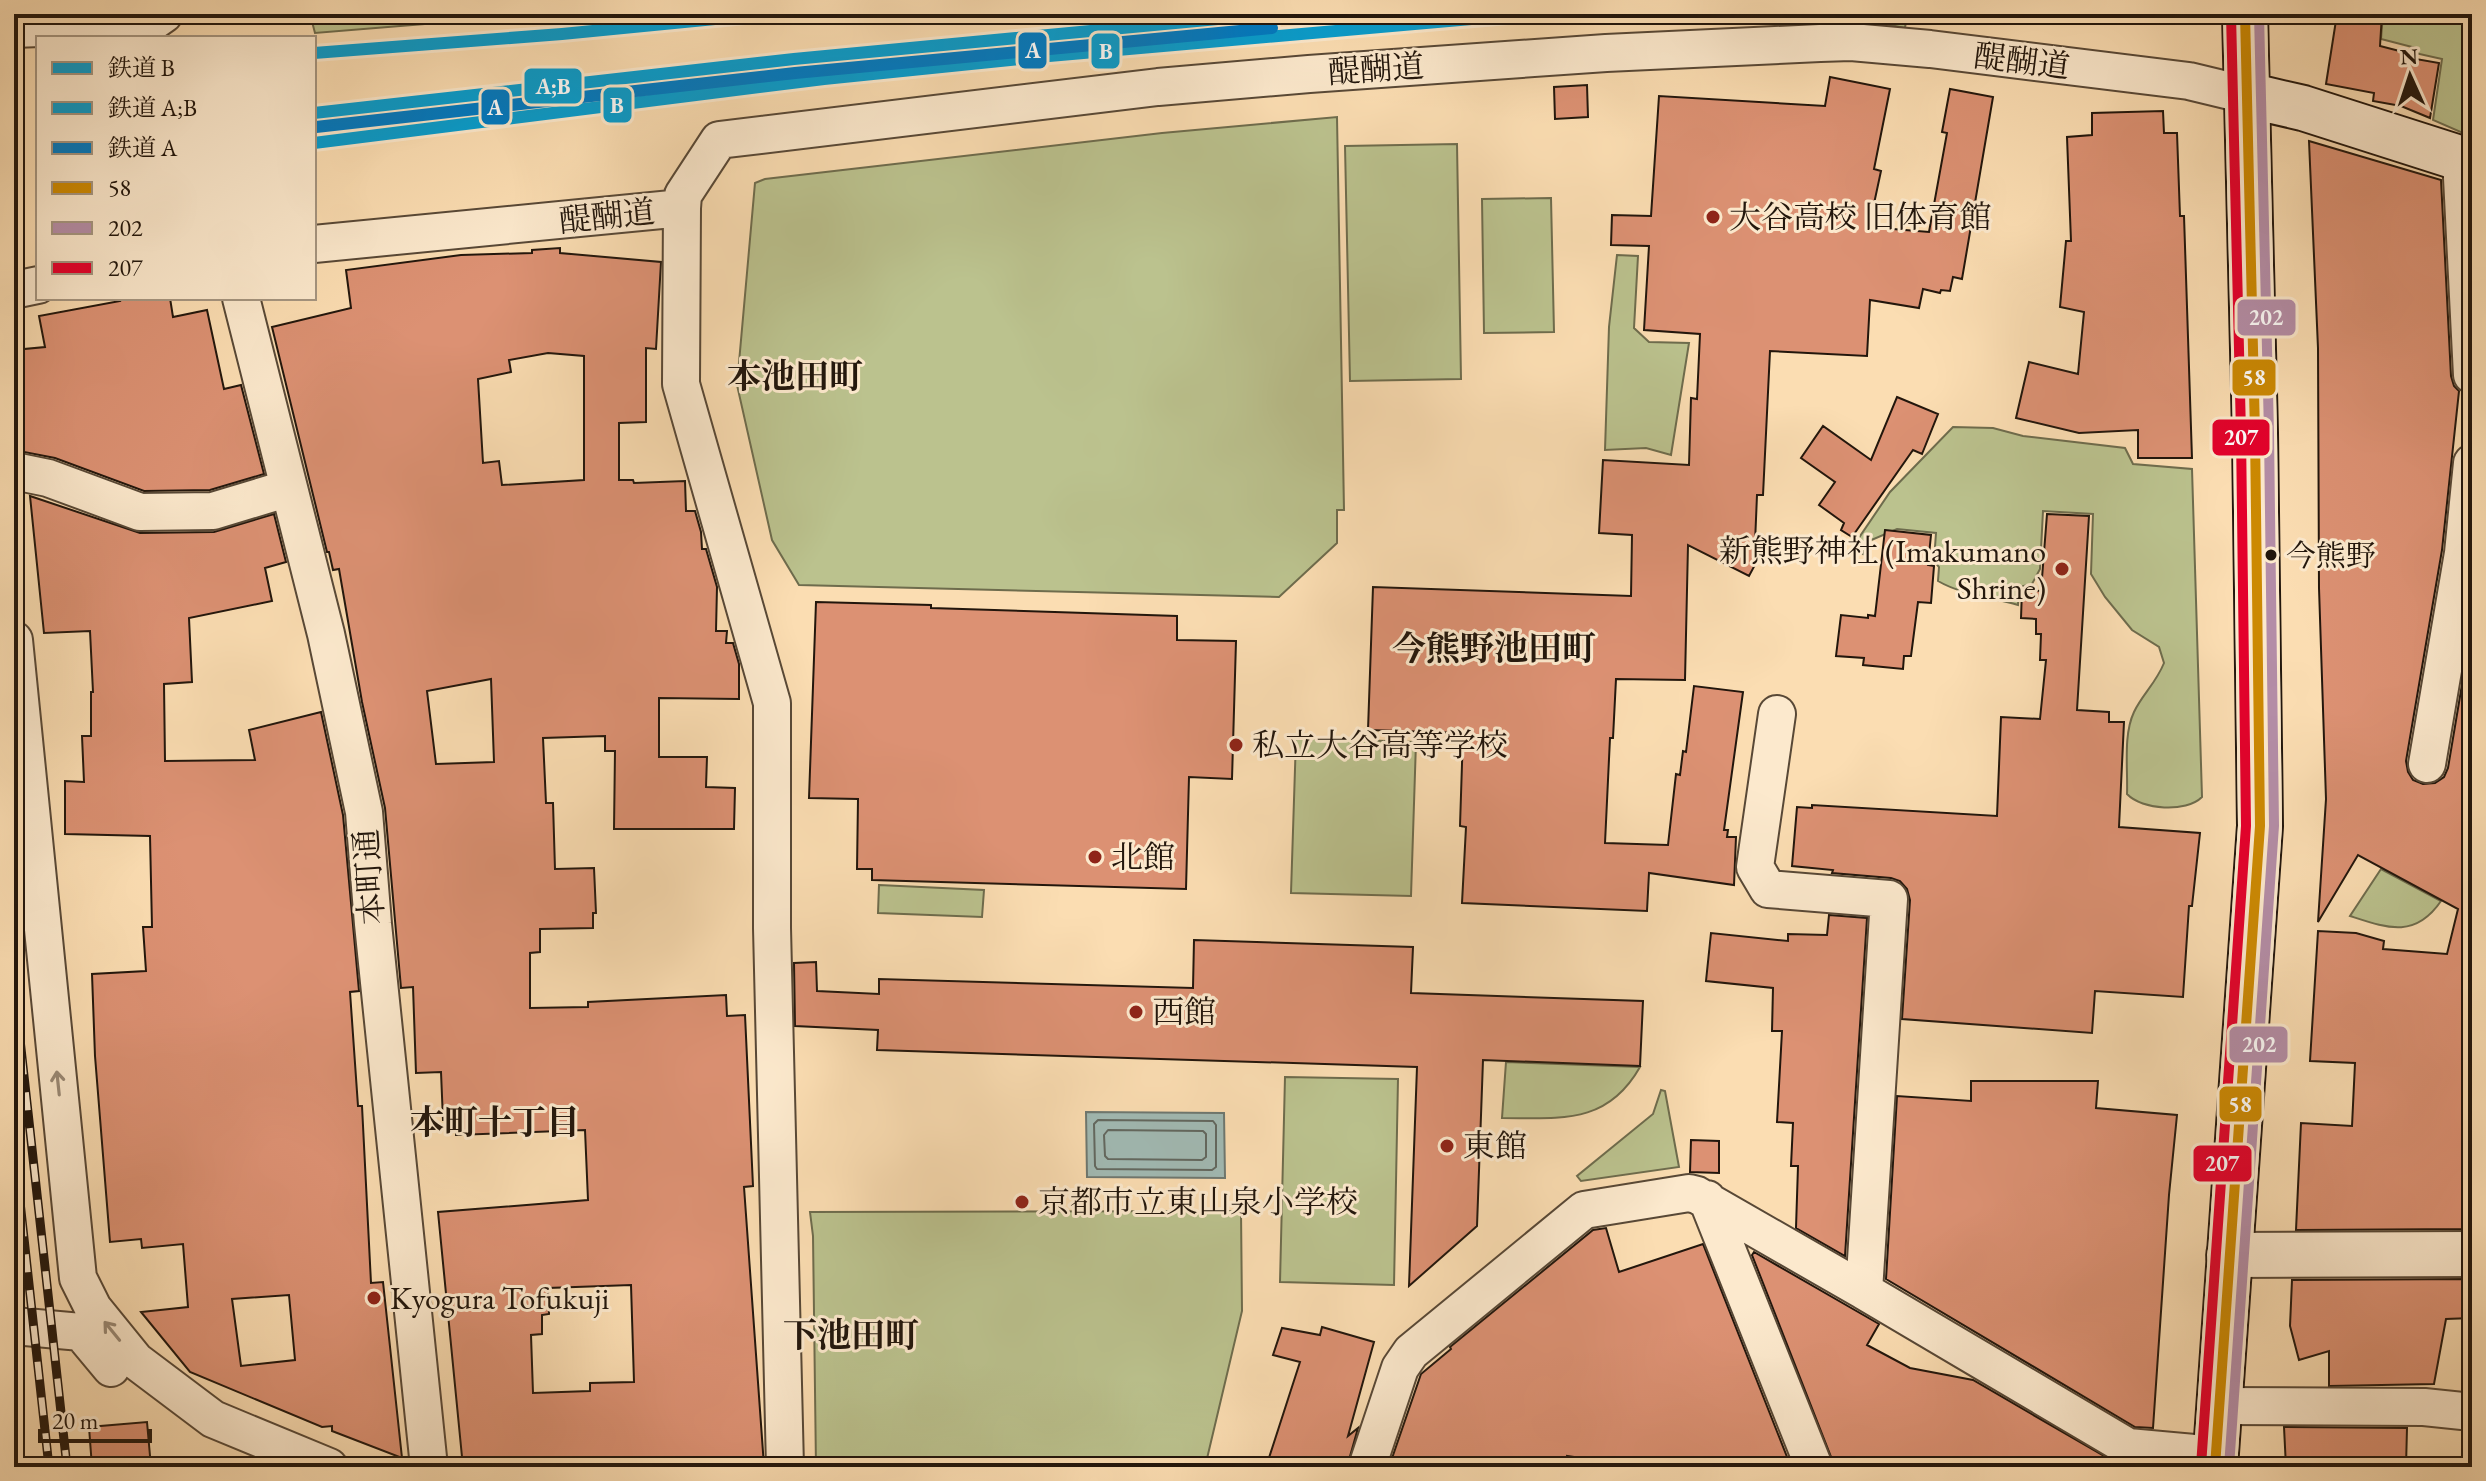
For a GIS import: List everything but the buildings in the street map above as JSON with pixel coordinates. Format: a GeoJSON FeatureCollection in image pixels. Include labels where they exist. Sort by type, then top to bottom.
{"type":"FeatureCollection","features":[{"type":"Feature","properties":{"kind":"main road"},"geometry":{"type":"LineString","coordinates":[[2215,1461],[2260,826],[2245,14]]}},
{"type":"Feature","properties":{"kind":"main road","name":"醍醐道"},"geometry":{"type":"LineString","coordinates":[[2247,95],[2303,108],[2466,160]]}},
{"type":"Feature","properties":{"kind":"main road"},"geometry":{"type":"LineString","coordinates":[[2229,1255],[2472,1254]]}},
{"type":"Feature","properties":{"kind":"street"},"geometry":{"type":"LineString","coordinates":[[14,29],[144,24],[164,14]]}},
{"type":"Feature","properties":{"kind":"street","name":"醍醐道"},"geometry":{"type":"LineString","coordinates":[[316,244],[682,208],[683,195],[719,140],[1158,87],[1309,74],[1606,53],[1851,42],[2189,81],[2247,95]]}},
{"type":"Feature","properties":{"kind":"street"},"geometry":{"type":"LineString","coordinates":[[2466,160],[2472,375]]}},
{"type":"Feature","properties":{"kind":"street"},"geometry":{"type":"LineString","coordinates":[[682,208],[681,384],[772,703],[772,928],[785,1467]]}},
{"type":"Feature","properties":{"kind":"street"},"geometry":{"type":"LineString","coordinates":[[14,290],[36,285]]}},
{"type":"Feature","properties":{"kind":"street","name":"本町通"},"geometry":{"type":"LineString","coordinates":[[242,300],[348,726],[364,812],[429,1467]]}},
{"type":"Feature","properties":{"kind":"street"},"geometry":{"type":"LineString","coordinates":[[2427,764],[2463,553],[2472,463]]}},
{"type":"Feature","properties":{"kind":"street"},"geometry":{"type":"LineString","coordinates":[[14,471],[48,478],[140,512],[213,511],[289,488]]}},
{"type":"Feature","properties":{"kind":"street"},"geometry":{"type":"LineString","coordinates":[[14,640],[78,1278],[93,1308],[136,1361],[213,1419],[329,1467]]}},
{"type":"Feature","properties":{"kind":"street"},"geometry":{"type":"LineString","coordinates":[[1777,714],[1755,867],[1768,889],[1889,899],[1864,1291]]}},
{"type":"Feature","properties":{"kind":"street"},"geometry":{"type":"LineString","coordinates":[[1367,1467],[1405,1359],[1584,1210],[1689,1193],[1707,1199],[2128,1447],[2215,1461]]}},
{"type":"Feature","properties":{"kind":"street"},"geometry":{"type":"LineString","coordinates":[[1707,1199],[1814,1467]]}},
{"type":"Feature","properties":{"kind":"street"},"geometry":{"type":"LineString","coordinates":[[14,1326],[81,1332],[103,1360],[144,1396],[176,1414],[213,1419]]}},
{"type":"Feature","properties":{"kind":"street"},"geometry":{"type":"LineString","coordinates":[[2219,1406],[2424,1407],[2472,1412]]}},
{"type":"Feature","properties":{"kind":"green space"},"geometry":{"type":"Polygon","coordinates":[[[310,14],[387,14],[388,20],[462,15],[461,21],[315,33],[310,14]]]}},
{"type":"Feature","properties":{"kind":"green space"},"geometry":{"type":"Polygon","coordinates":[[[1833,14],[1907,14],[1905,28],[1848,20],[1847,23],[1831,21],[1833,14]]]}},
{"type":"Feature","properties":{"kind":"green space"},"geometry":{"type":"Polygon","coordinates":[[[2383,14],[2472,14],[2472,137],[2433,120],[2442,59],[2415,53],[2416,48],[2381,39],[2383,14]]]}},
{"type":"Feature","properties":{"kind":"green space"},"geometry":{"type":"Polygon","coordinates":[[[1337,117],[1344,510],[1337,510],[1337,543],[1279,597],[799,585],[772,540],[737,385],[755,183],[765,179],[1162,133],[1337,117]]]}},
{"type":"Feature","properties":{"kind":"green space"},"geometry":{"type":"Polygon","coordinates":[[[1457,144],[1461,379],[1350,381],[1345,146],[1457,144]]]}},
{"type":"Feature","properties":{"kind":"green space"},"geometry":{"type":"Polygon","coordinates":[[[1551,198],[1554,332],[1484,333],[1482,199],[1551,198]]]}},
{"type":"Feature","properties":{"kind":"green space"},"geometry":{"type":"Polygon","coordinates":[[[1617,255],[1638,256],[1634,328],[1649,342],[1689,343],[1671,455],[1646,448],[1605,450],[1609,327],[1617,255]]]}},
{"type":"Feature","properties":{"kind":"green space"},"geometry":{"type":"Polygon","coordinates":[[[1953,427],[1993,428],[2023,436],[2125,448],[2133,464],[2192,469],[2202,797],[2195,802],[2164,808],[2143,803],[2127,794],[2127,741],[2131,721],[2164,663],[2159,647],[2132,630],[2091,574],[2093,514],[2043,511],[2040,569],[2032,584],[2019,587],[2018,605],[1967,593],[1938,581],[1939,567],[1934,561],[1936,533],[1897,529],[1869,541],[1863,554],[1852,548],[1890,492],[1953,427]]]}},
{"type":"Feature","properties":{"kind":"green space"},"geometry":{"type":"Polygon","coordinates":[[[1296,738],[1416,742],[1411,896],[1291,893],[1296,738]]]}},
{"type":"Feature","properties":{"kind":"green space"},"geometry":{"type":"Polygon","coordinates":[[[2381,869],[2441,901],[2431,913],[2411,926],[2388,927],[2350,916],[2381,869]]]}},
{"type":"Feature","properties":{"kind":"green space"},"geometry":{"type":"Polygon","coordinates":[[[879,885],[984,890],[982,917],[878,913],[879,885]]]}},
{"type":"Feature","properties":{"kind":"green space"},"geometry":{"type":"Polygon","coordinates":[[[1506,1062],[1640,1067],[1627,1086],[1597,1109],[1563,1117],[1502,1118],[1506,1062]]]}},
{"type":"Feature","properties":{"kind":"green space"},"geometry":{"type":"Polygon","coordinates":[[[1285,1077],[1398,1079],[1394,1285],[1280,1282],[1285,1077]]]}},
{"type":"Feature","properties":{"kind":"green space"},"geometry":{"type":"Polygon","coordinates":[[[1661,1090],[1665,1091],[1679,1167],[1581,1181],[1577,1176],[1653,1114],[1661,1090]]]}},
{"type":"Feature","properties":{"kind":"green space","name":"京都市立東山泉小学校"},"geometry":{"type":"Polygon","coordinates":[[[1241,1211],[1242,1311],[1205,1467],[816,1467],[813,1236],[810,1212],[1241,1211]]]}},
{"type":"Feature","properties":{"kind":"water"},"geometry":{"type":"Polygon","coordinates":[[[1086,1112],[1224,1113],[1225,1178],[1087,1177],[1086,1112]]]}},
{"type":"Feature","properties":{"kind":"railway"},"geometry":{"type":"LineString","coordinates":[[14,985],[67,1467]]}},
{"type":"Feature","properties":{"kind":"railway"},"geometry":{"type":"LineString","coordinates":[[14,1147],[49,1467]]}},
{"type":"Feature","properties":{"kind":"rail line","name":"B"},"geometry":{"type":"LineString","coordinates":[[316,53],[766,14]]}},
{"type":"Feature","properties":{"kind":"rail line","name":"A;B"},"geometry":{"type":"LineString","coordinates":[[316,113],[794,59],[1271,14]]}},
{"type":"Feature","properties":{"kind":"rail line","name":"B"},"geometry":{"type":"LineString","coordinates":[[316,143],[824,79],[1530,14]]}},
{"type":"Feature","properties":{"kind":"rail line","name":"A"},"geometry":{"type":"LineString","coordinates":[[316,127],[795,73],[1272,28]]}},
{"type":"Feature","properties":{"kind":"transit line","name":"207"},"geometry":{"type":"LineString","coordinates":[[2201,1466],[2246,826],[2231,14]]}},
{"type":"Feature","properties":{"kind":"transit line","name":"58"},"geometry":{"type":"LineString","coordinates":[[2215,1467],[2260,826],[2245,14]]}},
{"type":"Feature","properties":{"kind":"transit line","name":"202"},"geometry":{"type":"LineString","coordinates":[[2229,1467],[2274,826],[2259,14]]}},
{"type":"Feature","properties":{"kind":"place","name":"大谷高校 旧体育館"},"geometry":{"type":"Point","coordinates":[1713,217]}},
{"type":"Feature","properties":{"kind":"place","name":"今熊野"},"geometry":{"type":"Point","coordinates":[2271,555]}},
{"type":"Feature","properties":{"kind":"place","name":"新熊野神社 (Imakumano Shrine)"},"geometry":{"type":"Point","coordinates":[2062,569]}},
{"type":"Feature","properties":{"kind":"place","name":"私立大谷高等学校"},"geometry":{"type":"Point","coordinates":[1236,745]}},
{"type":"Feature","properties":{"kind":"place","name":"北館"},"geometry":{"type":"Point","coordinates":[1095,857]}},
{"type":"Feature","properties":{"kind":"place","name":"西館"},"geometry":{"type":"Point","coordinates":[1136,1012]}},
{"type":"Feature","properties":{"kind":"place","name":"東館"},"geometry":{"type":"Point","coordinates":[1447,1146]}},
{"type":"Feature","properties":{"kind":"place","name":"京都市立東山泉小学校"},"geometry":{"type":"Point","coordinates":[1022,1202]}},
{"type":"Feature","properties":{"kind":"place","name":"Kyogura Tofukuji"},"geometry":{"type":"Point","coordinates":[374,1298]}},
{"type":"Feature","properties":{"kind":"district","name":"本池田町"},"geometry":{"type":"Point","coordinates":[795,376]}},
{"type":"Feature","properties":{"kind":"district","name":"今熊野池田町"},"geometry":{"type":"Point","coordinates":[1494,648]}},
{"type":"Feature","properties":{"kind":"district","name":"本町十丁目"},"geometry":{"type":"Point","coordinates":[495,1122]}},
{"type":"Feature","properties":{"kind":"district","name":"下池田町"},"geometry":{"type":"Point","coordinates":[851,1335]}}]}
